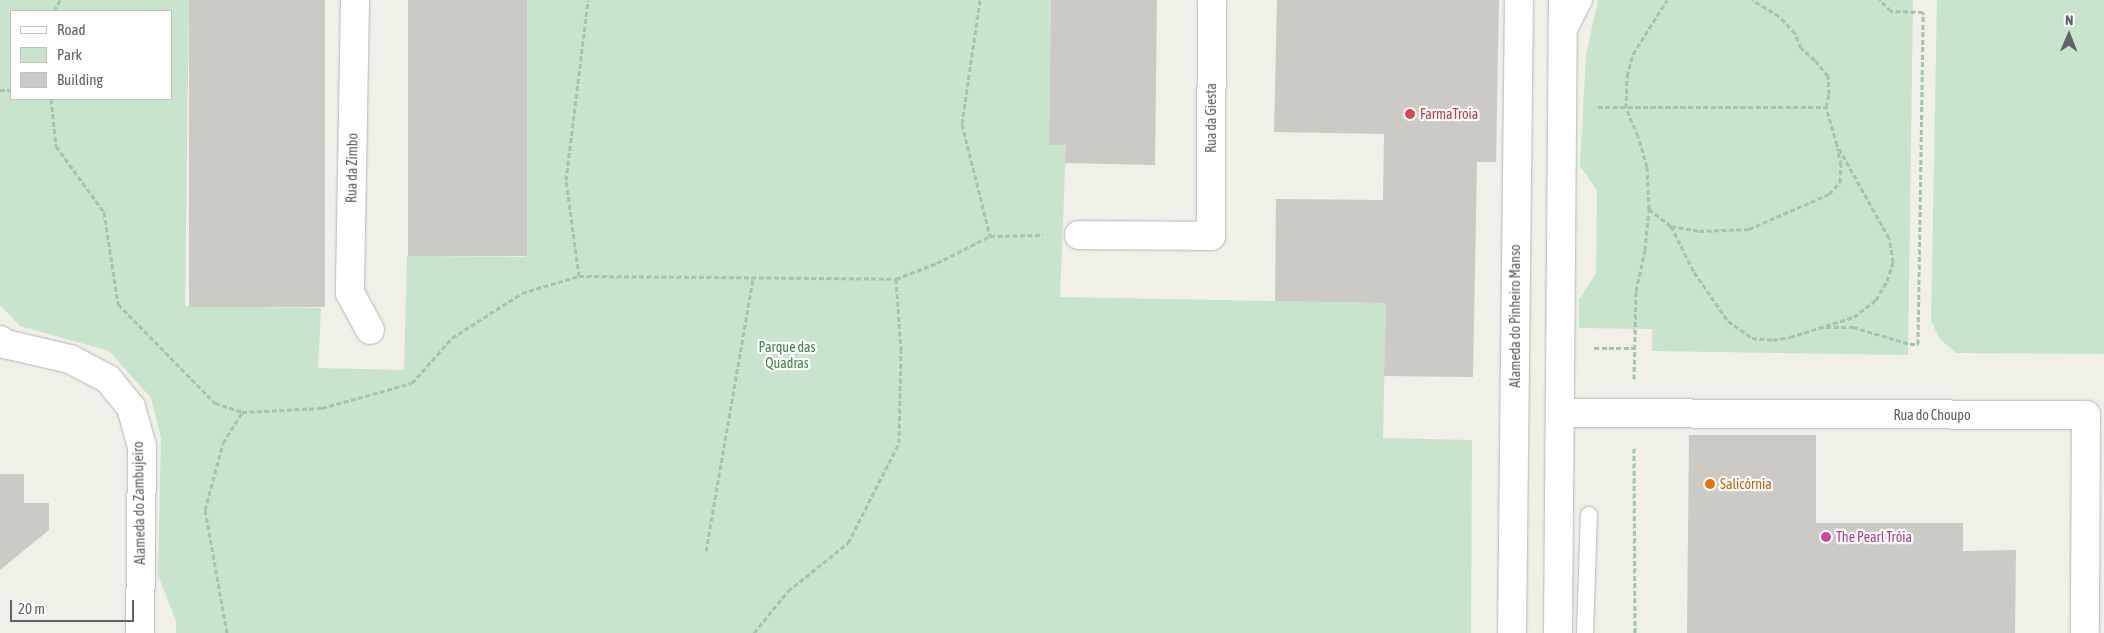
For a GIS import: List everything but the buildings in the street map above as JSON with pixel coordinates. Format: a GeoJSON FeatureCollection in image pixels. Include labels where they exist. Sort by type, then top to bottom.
{"type":"FeatureCollection","features":[{"type":"Feature","properties":{"kind":"street","name":"Rua da Zimbo"},"geometry":{"type":"LineString","coordinates":[[355,0],[350,293],[370,330]]}},
{"type":"Feature","properties":{"kind":"street","name":"Rua da Giesta"},"geometry":{"type":"LineString","coordinates":[[1079,235],[1211,236],[1212,0]]}},
{"type":"Feature","properties":{"kind":"street","name":"Alameda do Pinheiro Manso"},"geometry":{"type":"LineString","coordinates":[[1512,633],[1519,0]]}},
{"type":"Feature","properties":{"kind":"street"},"geometry":{"type":"LineString","coordinates":[[1558,633],[1562,0]]}},
{"type":"Feature","properties":{"kind":"street","name":"Alameda do Zambujeiro"},"geometry":{"type":"LineString","coordinates":[[0,340],[5,344],[70,359],[108,379],[132,407],[142,447],[140,633]]}},
{"type":"Feature","properties":{"kind":"street","name":"Rua do Choupo"},"geometry":{"type":"LineString","coordinates":[[1560,413],[2086,415],[2085,633]]}},
{"type":"Feature","properties":{"kind":"lane"},"geometry":{"type":"LineString","coordinates":[[1562,45],[1584,0]]}},
{"type":"Feature","properties":{"kind":"lane"},"geometry":{"type":"LineString","coordinates":[[1586,633],[1589,515]]}},
{"type":"Feature","properties":{"kind":"path"},"geometry":{"type":"LineString","coordinates":[[579,276],[566,180],[588,0]]}},
{"type":"Feature","properties":{"kind":"path"},"geometry":{"type":"LineString","coordinates":[[980,0],[962,124],[990,236]]}},
{"type":"Feature","properties":{"kind":"path"},"geometry":{"type":"LineString","coordinates":[[1635,633],[1634,413],[1636,292],[1645,250],[1649,209],[1647,167],[1638,136],[1626,108],[1627,76],[1633,54],[1667,0]]}},
{"type":"Feature","properties":{"kind":"path"},"geometry":{"type":"LineString","coordinates":[[1670,226],[1699,231],[1749,229],[1829,194],[1840,182],[1837,144],[1826,107],[1829,94],[1828,76],[1815,60],[1801,48],[1795,33],[1780,16],[1752,0]]}},
{"type":"Feature","properties":{"kind":"path"},"geometry":{"type":"LineString","coordinates":[[1815,328],[1853,327],[1910,344],[1918,344],[1923,12],[1891,11],[1880,0]]}},
{"type":"Feature","properties":{"kind":"path"},"geometry":{"type":"LineString","coordinates":[[51,100],[56,146],[104,212],[118,304],[215,403],[242,412],[322,408],[412,383],[452,338],[522,293],[579,276],[753,279],[896,278],[937,264],[990,236],[1079,235]]}},
{"type":"Feature","properties":{"kind":"path"},"geometry":{"type":"LineString","coordinates":[[1561,107],[1826,107]]}},
{"type":"Feature","properties":{"kind":"path"},"geometry":{"type":"LineString","coordinates":[[1649,209],[1670,226],[1694,272],[1728,320],[1752,338],[1773,340],[1837,324],[1854,316],[1876,300],[1887,281],[1893,262],[1889,238],[1837,144]]}},
{"type":"Feature","properties":{"kind":"path"},"geometry":{"type":"LineString","coordinates":[[754,633],[788,590],[848,543],[899,443],[901,351],[896,278]]}},
{"type":"Feature","properties":{"kind":"path"},"geometry":{"type":"LineString","coordinates":[[706,551],[753,279]]}},
{"type":"Feature","properties":{"kind":"path"},"geometry":{"type":"LineString","coordinates":[[227,633],[205,510],[223,443],[242,412]]}},
{"type":"Feature","properties":{"kind":"green space","name":"Parque das Quadras"},"geometry":{"type":"Polygon","coordinates":[[[0,0],[189,0],[185,306],[321,308],[318,368],[404,370],[407,256],[526,257],[527,0],[1051,0],[1049,145],[1066,145],[1060,297],[1386,303],[1383,438],[1472,440],[1471,633],[176,633],[176,621],[158,575],[161,437],[151,398],[109,351],[20,326],[0,305],[0,0]]]}},
{"type":"Feature","properties":{"kind":"green space"},"geometry":{"type":"Polygon","coordinates":[[[1598,0],[1913,0],[1908,355],[1652,351],[1652,329],[1579,328],[1579,300],[1596,273],[1597,190],[1580,166],[1586,55],[1598,0]]]}},
{"type":"Feature","properties":{"kind":"green space"},"geometry":{"type":"Polygon","coordinates":[[[1937,0],[2104,0],[2104,354],[1956,353],[1940,339],[1931,321],[1937,0]]]}},
{"type":"Feature","properties":{"kind":"place","name":"FarmaTroia"},"geometry":{"type":"Point","coordinates":[1410,114]}},
{"type":"Feature","properties":{"kind":"place","name":"Salicórnia"},"geometry":{"type":"Point","coordinates":[1710,484]}},
{"type":"Feature","properties":{"kind":"place","name":"The Pearl Tróia"},"geometry":{"type":"Point","coordinates":[1826,537]}}]}
